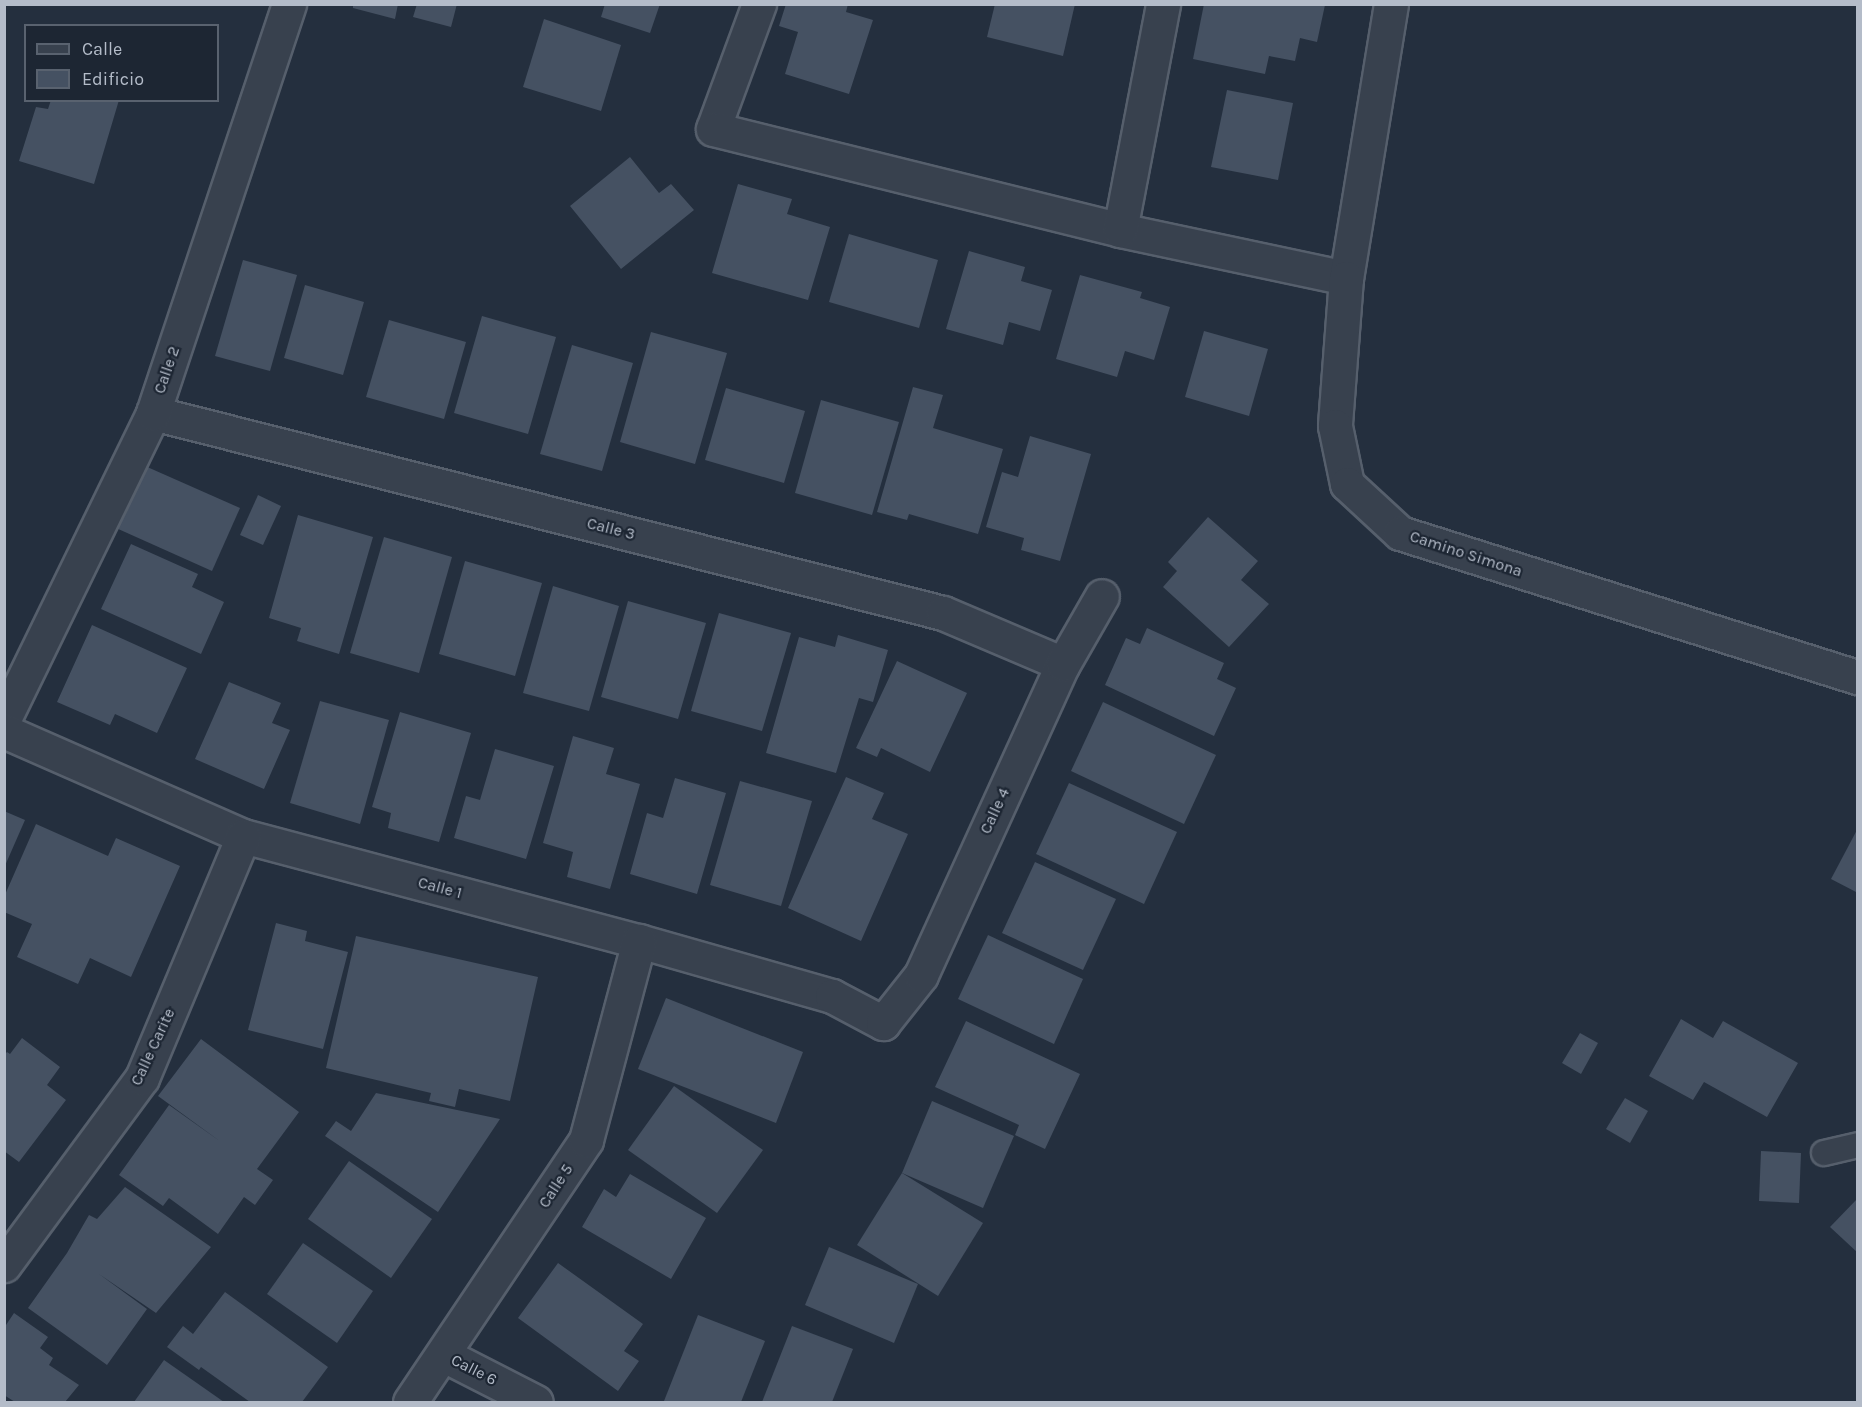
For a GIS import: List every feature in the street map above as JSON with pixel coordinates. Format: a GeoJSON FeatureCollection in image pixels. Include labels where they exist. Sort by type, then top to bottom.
{"type":"FeatureCollection","features":[{"type":"Feature","properties":{"kind":"street","name":"Calle 2"},"geometry":{"type":"LineString","coordinates":[[4,719],[153,413],[289,4]]}},
{"type":"Feature","properties":{"kind":"street"},"geometry":{"type":"LineString","coordinates":[[759,4],[713,129],[1120,230],[1346,278]]}},
{"type":"Feature","properties":{"kind":"street"},"geometry":{"type":"LineString","coordinates":[[1120,230],[1163,4]]}},
{"type":"Feature","properties":{"kind":"street","name":"Camino Simona"},"geometry":{"type":"LineString","coordinates":[[1391,4],[1346,278],[1335,426],[1347,484],[1400,533],[1857,677]]}},
{"type":"Feature","properties":{"kind":"street","name":"Calle 3"},"geometry":{"type":"LineString","coordinates":[[153,413],[944,613],[1063,664]]}},
{"type":"Feature","properties":{"kind":"street","name":"Calle 4"},"geometry":{"type":"LineString","coordinates":[[883,1023],[921,975],[1063,664],[1102,596]]}},
{"type":"Feature","properties":{"kind":"street","name":"Calle 1"},"geometry":{"type":"LineString","coordinates":[[4,731],[243,836],[639,941],[832,996],[883,1023]]}},
{"type":"Feature","properties":{"kind":"street","name":"Calle Carite"},"geometry":{"type":"LineString","coordinates":[[5,1262],[142,1078],[243,836]]}},
{"type":"Feature","properties":{"kind":"street","name":"Calle 5"},"geometry":{"type":"LineString","coordinates":[[410,1402],[586,1140],[639,941]]}},
{"type":"Feature","properties":{"kind":"street","name":"Calle 6"},"geometry":{"type":"LineString","coordinates":[[444,1354],[537,1402]]}},
{"type":"Feature","properties":{"kind":"lane"},"geometry":{"type":"LineString","coordinates":[[1824,1153],[1857,1145]]}},
{"type":"Feature","properties":{"kind":"building"},"geometry":{"type":"Polygon","coordinates":[[[353,4],[398,4],[395,19],[353,8],[353,4]]]}},
{"type":"Feature","properties":{"kind":"building"},"geometry":{"type":"Polygon","coordinates":[[[417,4],[457,4],[451,27],[413,17],[417,4]]]}},
{"type":"Feature","properties":{"kind":"building"},"geometry":{"type":"Polygon","coordinates":[[[605,4],[660,4],[650,33],[601,17],[605,4]]]}},
{"type":"Feature","properties":{"kind":"building"},"geometry":{"type":"Polygon","coordinates":[[[786,4],[848,4],[846,12],[873,20],[849,94],[785,74],[798,32],[779,26],[786,4]]]}},
{"type":"Feature","properties":{"kind":"building"},"geometry":{"type":"Polygon","coordinates":[[[995,4],[1075,4],[1063,56],[987,37],[995,4]]]}},
{"type":"Feature","properties":{"kind":"building"},"geometry":{"type":"Polygon","coordinates":[[[1204,4],[1325,5],[1317,42],[1300,38],[1295,61],[1269,56],[1265,74],[1193,59],[1204,4]]]}},
{"type":"Feature","properties":{"kind":"building"},"geometry":{"type":"Polygon","coordinates":[[[544,19],[621,45],[601,111],[523,87],[544,19]]]}},
{"type":"Feature","properties":{"kind":"building"},"geometry":{"type":"Polygon","coordinates":[[[1227,90],[1293,103],[1278,180],[1211,167],[1227,90]]]}},
{"type":"Feature","properties":{"kind":"building"},"geometry":{"type":"Polygon","coordinates":[[[50,102],[118,102],[94,184],[19,161],[36,107],[48,109],[50,102]]]}},
{"type":"Feature","properties":{"kind":"building"},"geometry":{"type":"Polygon","coordinates":[[[630,157],[659,193],[671,184],[694,210],[621,269],[570,206],[630,157]]]}},
{"type":"Feature","properties":{"kind":"building"},"geometry":{"type":"Polygon","coordinates":[[[738,184],[792,199],[787,214],[830,227],[808,300],[712,273],[738,184]]]}},
{"type":"Feature","properties":{"kind":"building"},"geometry":{"type":"Polygon","coordinates":[[[849,234],[938,260],[919,328],[829,302],[849,234]]]}},
{"type":"Feature","properties":{"kind":"building"},"geometry":{"type":"Polygon","coordinates":[[[969,251],[1025,267],[1021,281],[1052,290],[1040,331],[1009,322],[1003,345],[946,329],[969,251]]]}},
{"type":"Feature","properties":{"kind":"building"},"geometry":{"type":"Polygon","coordinates":[[[243,260],[297,275],[270,371],[215,356],[243,260]]]}},
{"type":"Feature","properties":{"kind":"building"},"geometry":{"type":"Polygon","coordinates":[[[1080,275],[1142,292],[1140,298],[1170,307],[1154,360],[1125,351],[1117,377],[1056,359],[1080,275]]]}},
{"type":"Feature","properties":{"kind":"building"},"geometry":{"type":"Polygon","coordinates":[[[305,285],[364,302],[343,375],[284,358],[305,285]]]}},
{"type":"Feature","properties":{"kind":"building"},"geometry":{"type":"Polygon","coordinates":[[[482,316],[556,337],[528,434],[454,413],[482,316]]]}},
{"type":"Feature","properties":{"kind":"building"},"geometry":{"type":"Polygon","coordinates":[[[389,320],[466,342],[444,419],[366,397],[389,320]]]}},
{"type":"Feature","properties":{"kind":"building"},"geometry":{"type":"Polygon","coordinates":[[[1204,331],[1268,349],[1249,416],[1185,397],[1204,331]]]}},
{"type":"Feature","properties":{"kind":"building"},"geometry":{"type":"Polygon","coordinates":[[[651,332],[727,353],[695,464],[620,442],[651,332]]]}},
{"type":"Feature","properties":{"kind":"building"},"geometry":{"type":"Polygon","coordinates":[[[572,345],[633,363],[602,471],[540,454],[572,345]]]}},
{"type":"Feature","properties":{"kind":"building"},"geometry":{"type":"Polygon","coordinates":[[[913,387],[943,395],[933,428],[1003,449],[978,534],[909,514],[907,520],[877,512],[913,387]]]}},
{"type":"Feature","properties":{"kind":"building"},"geometry":{"type":"Polygon","coordinates":[[[726,388],[805,411],[784,483],[705,460],[726,388]]]}},
{"type":"Feature","properties":{"kind":"building"},"geometry":{"type":"Polygon","coordinates":[[[821,400],[899,422],[872,515],[795,493],[821,400]]]}},
{"type":"Feature","properties":{"kind":"building"},"geometry":{"type":"Polygon","coordinates":[[[1030,436],[1091,454],[1060,561],[1021,550],[1024,538],[986,527],[1002,472],[1018,477],[1030,436]]]}},
{"type":"Feature","properties":{"kind":"building"},"geometry":{"type":"Polygon","coordinates":[[[145,466],[240,508],[212,571],[116,528],[145,466]]]}},
{"type":"Feature","properties":{"kind":"building"},"geometry":{"type":"Polygon","coordinates":[[[258,495],[281,506],[263,545],[240,535],[258,495]]]}},
{"type":"Feature","properties":{"kind":"building"},"geometry":{"type":"Polygon","coordinates":[[[298,515],[373,537],[339,654],[297,641],[301,628],[269,618],[298,515]]]}},
{"type":"Feature","properties":{"kind":"building"},"geometry":{"type":"Polygon","coordinates":[[[1208,517],[1258,561],[1241,580],[1269,604],[1229,647],[1163,587],[1177,571],[1168,562],[1208,517]]]}},
{"type":"Feature","properties":{"kind":"building"},"geometry":{"type":"Polygon","coordinates":[[[384,537],[452,557],[419,673],[350,653],[384,537]]]}},
{"type":"Feature","properties":{"kind":"building"},"geometry":{"type":"Polygon","coordinates":[[[131,544],[198,574],[192,587],[224,602],[201,654],[101,609],[131,544]]]}},
{"type":"Feature","properties":{"kind":"building"},"geometry":{"type":"Polygon","coordinates":[[[465,561],[542,583],[515,676],[439,654],[465,561]]]}},
{"type":"Feature","properties":{"kind":"building"},"geometry":{"type":"Polygon","coordinates":[[[553,586],[619,606],[589,711],[523,693],[553,586]]]}},
{"type":"Feature","properties":{"kind":"building"},"geometry":{"type":"Polygon","coordinates":[[[628,601],[706,623],[678,719],[601,697],[628,601]]]}},
{"type":"Feature","properties":{"kind":"building"},"geometry":{"type":"Polygon","coordinates":[[[719,613],[791,633],[762,731],[691,711],[719,613]]]}},
{"type":"Feature","properties":{"kind":"building"},"geometry":{"type":"Polygon","coordinates":[[[92,625],[187,668],[157,733],[115,714],[110,725],[57,702],[92,625]]]}},
{"type":"Feature","properties":{"kind":"building"},"geometry":{"type":"Polygon","coordinates":[[[1147,628],[1224,663],[1217,679],[1236,688],[1214,736],[1105,685],[1126,638],[1140,644],[1147,628]]]}},
{"type":"Feature","properties":{"kind":"building"},"geometry":{"type":"Polygon","coordinates":[[[838,635],[888,650],[873,702],[859,698],[836,773],[766,753],[799,637],[835,647],[838,635]]]}},
{"type":"Feature","properties":{"kind":"building"},"geometry":{"type":"Polygon","coordinates":[[[897,661],[967,693],[930,772],[881,748],[877,757],[856,748],[897,661]]]}},
{"type":"Feature","properties":{"kind":"building"},"geometry":{"type":"Polygon","coordinates":[[[229,682],[281,703],[272,723],[290,730],[264,789],[195,759],[229,682]]]}},
{"type":"Feature","properties":{"kind":"building"},"geometry":{"type":"Polygon","coordinates":[[[320,701],[389,720],[360,824],[290,803],[320,701]]]}},
{"type":"Feature","properties":{"kind":"building"},"geometry":{"type":"Polygon","coordinates":[[[1103,702],[1216,755],[1184,824],[1071,771],[1103,702]]]}},
{"type":"Feature","properties":{"kind":"building"},"geometry":{"type":"Polygon","coordinates":[[[400,712],[471,733],[439,842],[388,828],[391,813],[372,807],[400,712]]]}},
{"type":"Feature","properties":{"kind":"building"},"geometry":{"type":"Polygon","coordinates":[[[573,736],[614,748],[606,774],[640,784],[610,889],[567,877],[573,852],[543,843],[573,736]]]}},
{"type":"Feature","properties":{"kind":"building"},"geometry":{"type":"Polygon","coordinates":[[[495,749],[554,766],[526,859],[454,838],[466,796],[480,800],[495,749]]]}},
{"type":"Feature","properties":{"kind":"building"},"geometry":{"type":"Polygon","coordinates":[[[846,777],[884,793],[872,819],[908,834],[861,941],[788,908],[846,777]]]}},
{"type":"Feature","properties":{"kind":"building"},"geometry":{"type":"Polygon","coordinates":[[[675,778],[726,793],[697,894],[630,874],[647,813],[663,818],[675,778]]]}},
{"type":"Feature","properties":{"kind":"building"},"geometry":{"type":"Polygon","coordinates":[[[740,781],[812,801],[781,906],[710,885],[740,781]]]}},
{"type":"Feature","properties":{"kind":"building"},"geometry":{"type":"Polygon","coordinates":[[[1069,783],[1177,832],[1144,904],[1036,854],[1069,783]]]}},
{"type":"Feature","properties":{"kind":"building"},"geometry":{"type":"Polygon","coordinates":[[[4,811],[25,820],[4,868],[4,811]]]}},
{"type":"Feature","properties":{"kind":"building"},"geometry":{"type":"Polygon","coordinates":[[[36,824],[108,856],[116,838],[180,866],[131,977],[90,958],[78,984],[17,957],[32,924],[4,912],[4,897],[36,824]]]}},
{"type":"Feature","properties":{"kind":"building"},"geometry":{"type":"Polygon","coordinates":[[[1858,828],[1858,893],[1831,879],[1858,828]]]}},
{"type":"Feature","properties":{"kind":"building"},"geometry":{"type":"Polygon","coordinates":[[[1035,862],[1116,899],[1083,970],[1002,933],[1035,862]]]}},
{"type":"Feature","properties":{"kind":"building"},"geometry":{"type":"Polygon","coordinates":[[[276,923],[307,931],[305,941],[348,952],[323,1049],[248,1030],[276,923]]]}},
{"type":"Feature","properties":{"kind":"building"},"geometry":{"type":"Polygon","coordinates":[[[988,935],[1083,979],[1054,1044],[958,999],[988,935]]]}},
{"type":"Feature","properties":{"kind":"building"},"geometry":{"type":"Polygon","coordinates":[[[356,936],[538,977],[510,1101],[459,1089],[455,1107],[429,1101],[431,1093],[326,1068],[356,936]]]}},
{"type":"Feature","properties":{"kind":"building"},"geometry":{"type":"Polygon","coordinates":[[[666,998],[803,1052],[776,1123],[638,1069],[666,998]]]}},
{"type":"Feature","properties":{"kind":"building"},"geometry":{"type":"Polygon","coordinates":[[[1681,1019],[1713,1038],[1723,1021],[1798,1063],[1767,1117],[1704,1082],[1693,1100],[1649,1076],[1681,1019]]]}},
{"type":"Feature","properties":{"kind":"building"},"geometry":{"type":"Polygon","coordinates":[[[966,1021],[1080,1074],[1045,1149],[1015,1135],[1019,1125],[935,1087],[966,1021]]]}},
{"type":"Feature","properties":{"kind":"building"},"geometry":{"type":"Polygon","coordinates":[[[1580,1033],[1598,1043],[1581,1074],[1562,1063],[1580,1033]]]}},
{"type":"Feature","properties":{"kind":"building"},"geometry":{"type":"Polygon","coordinates":[[[22,1038],[60,1067],[47,1085],[66,1100],[19,1162],[4,1151],[4,1055],[7,1052],[10,1054],[22,1038]]]}},
{"type":"Feature","properties":{"kind":"building"},"geometry":{"type":"Polygon","coordinates":[[[201,1039],[299,1112],[257,1169],[273,1180],[255,1205],[244,1197],[218,1234],[169,1198],[163,1206],[119,1175],[169,1105],[221,1142],[158,1096],[201,1039]]]}},
{"type":"Feature","properties":{"kind":"building"},"geometry":{"type":"Polygon","coordinates":[[[674,1086],[763,1150],[717,1213],[628,1150],[674,1086]]]}},
{"type":"Feature","properties":{"kind":"building"},"geometry":{"type":"Polygon","coordinates":[[[376,1093],[500,1119],[438,1212],[325,1136],[336,1121],[351,1131],[376,1093]]]}},
{"type":"Feature","properties":{"kind":"building"},"geometry":{"type":"Polygon","coordinates":[[[1625,1098],[1648,1111],[1630,1143],[1606,1129],[1625,1098]]]}},
{"type":"Feature","properties":{"kind":"building"},"geometry":{"type":"Polygon","coordinates":[[[932,1101],[1014,1136],[983,1208],[902,1173],[932,1101]]]}},
{"type":"Feature","properties":{"kind":"building"},"geometry":{"type":"Polygon","coordinates":[[[1761,1151],[1801,1153],[1799,1203],[1759,1201],[1761,1151]]]}},
{"type":"Feature","properties":{"kind":"building"},"geometry":{"type":"Polygon","coordinates":[[[349,1161],[432,1219],[391,1278],[308,1219],[349,1161]]]}},
{"type":"Feature","properties":{"kind":"building"},"geometry":{"type":"Polygon","coordinates":[[[902,1173],[983,1223],[938,1296],[857,1245],[902,1173]]]}},
{"type":"Feature","properties":{"kind":"building"},"geometry":{"type":"Polygon","coordinates":[[[630,1174],[706,1218],[671,1279],[582,1227],[604,1189],[616,1197],[630,1174]]]}},
{"type":"Feature","properties":{"kind":"building"},"geometry":{"type":"Polygon","coordinates":[[[125,1187],[211,1247],[156,1313],[99,1274],[147,1309],[107,1365],[28,1308],[67,1253],[89,1215],[97,1219],[125,1187]]]}},
{"type":"Feature","properties":{"kind":"building"},"geometry":{"type":"Polygon","coordinates":[[[1858,1198],[1858,1253],[1830,1227],[1858,1198]]]}},
{"type":"Feature","properties":{"kind":"building"},"geometry":{"type":"Polygon","coordinates":[[[303,1243],[373,1291],[337,1343],[267,1294],[303,1243]]]}},
{"type":"Feature","properties":{"kind":"building"},"geometry":{"type":"Polygon","coordinates":[[[829,1247],[918,1284],[894,1343],[805,1305],[829,1247]]]}},
{"type":"Feature","properties":{"kind":"building"},"geometry":{"type":"Polygon","coordinates":[[[558,1263],[643,1324],[624,1351],[639,1361],[618,1391],[518,1318],[558,1263]]]}},
{"type":"Feature","properties":{"kind":"building"},"geometry":{"type":"Polygon","coordinates":[[[225,1292],[328,1367],[302,1402],[250,1402],[201,1367],[199,1370],[167,1347],[183,1326],[193,1334],[225,1292]]]}},
{"type":"Feature","properties":{"kind":"building"},"geometry":{"type":"Polygon","coordinates":[[[14,1313],[48,1337],[40,1348],[53,1358],[49,1365],[79,1385],[65,1402],[15,1402],[4,1395],[4,1328],[14,1313]]]}},
{"type":"Feature","properties":{"kind":"building"},"geometry":{"type":"Polygon","coordinates":[[[698,1315],[765,1341],[741,1402],[664,1401],[698,1315]]]}},
{"type":"Feature","properties":{"kind":"building"},"geometry":{"type":"Polygon","coordinates":[[[792,1326],[853,1349],[832,1402],[762,1402],[792,1326]]]}},
{"type":"Feature","properties":{"kind":"building"},"geometry":{"type":"Polygon","coordinates":[[[164,1360],[224,1402],[134,1402],[164,1360]]]}}]}
